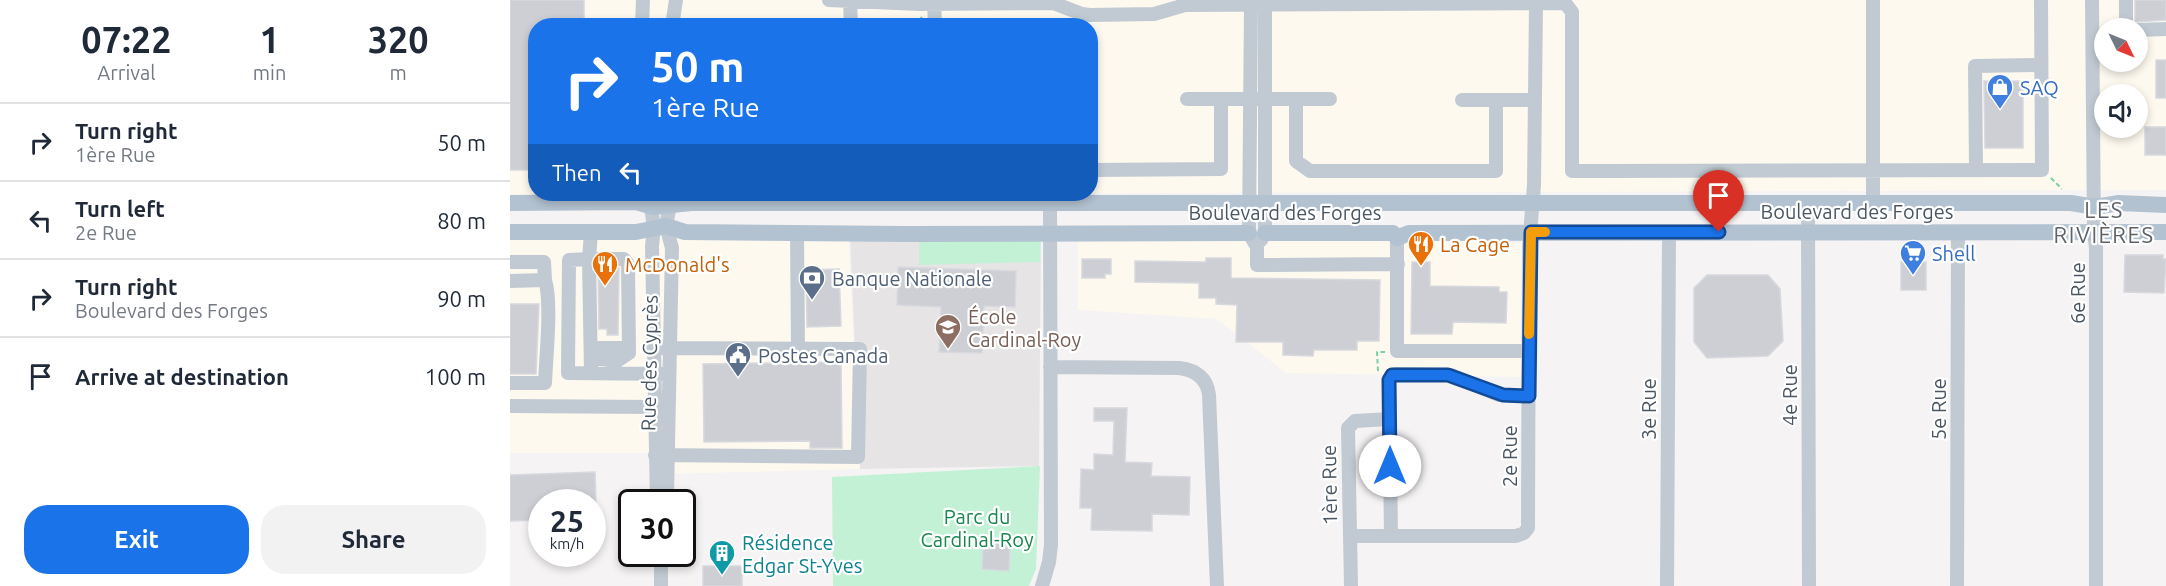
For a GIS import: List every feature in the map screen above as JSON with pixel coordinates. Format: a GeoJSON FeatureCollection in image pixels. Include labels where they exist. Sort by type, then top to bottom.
{"type":"FeatureCollection","features":[{"type":"Feature","properties":{"kind":"main road","name":"Boulevard des Forges"},"geometry":{"type":"LineString","coordinates":[[510,203],[644,201]]}},
{"type":"Feature","properties":{"kind":"main road","name":"Boulevard des Forges"},"geometry":{"type":"LineString","coordinates":[[681,201],[752,201]]}},
{"type":"Feature","properties":{"kind":"main road","name":"Boulevard des Forges"},"geometry":{"type":"LineString","coordinates":[[1005,201],[1533,204],[2071,203],[2095,207],[2119,203],[2166,205]]}},
{"type":"Feature","properties":{"kind":"main road","name":"Boulevard des Forges"},"geometry":{"type":"LineString","coordinates":[[510,232],[636,232],[660,227],[685,232],[906,234],[1050,232],[1257,238],[1393,232],[1397,238],[1409,233],[1531,232],[2166,232]]}},
{"type":"Feature","properties":{"kind":"street"},"geometry":{"type":"LineString","coordinates":[[673,18],[676,0]]}},
{"type":"Feature","properties":{"kind":"street"},"geometry":{"type":"LineString","coordinates":[[829,0],[1061,3],[1090,15],[1154,14],[1185,5],[1564,2],[1572,12],[1572,171],[2043,170],[2041,0]]}},
{"type":"Feature","properties":{"kind":"street"},"geometry":{"type":"LineString","coordinates":[[1873,0],[1873,204]]}},
{"type":"Feature","properties":{"kind":"street","name":"6e Rue"},"geometry":{"type":"LineString","coordinates":[[2092,0],[2096,18]]}},
{"type":"Feature","properties":{"kind":"street"},"geometry":{"type":"LineString","coordinates":[[2126,0],[2126,18]]}},
{"type":"Feature","properties":{"kind":"street"},"geometry":{"type":"LineString","coordinates":[[639,1],[641,18]]}},
{"type":"Feature","properties":{"kind":"street"},"geometry":{"type":"LineString","coordinates":[[850,2],[851,18]]}},
{"type":"Feature","properties":{"kind":"street"},"geometry":{"type":"LineString","coordinates":[[934,2],[935,18]]}},
{"type":"Feature","properties":{"kind":"street"},"geometry":{"type":"LineString","coordinates":[[1251,4],[1250,99],[1257,203],[1257,265],[1398,264]]}},
{"type":"Feature","properties":{"kind":"street"},"geometry":{"type":"LineString","coordinates":[[1257,203],[1265,99],[1265,4]]}},
{"type":"Feature","properties":{"kind":"street","name":"2e Rue"},"geometry":{"type":"LineString","coordinates":[[1350,536],[1516,536],[1524,533],[1529,525],[1529,351],[1536,4]]}},
{"type":"Feature","properties":{"kind":"street"},"geometry":{"type":"LineString","coordinates":[[2148,30],[2166,29]]}},
{"type":"Feature","properties":{"kind":"street"},"geometry":{"type":"LineString","coordinates":[[1976,170],[1976,66],[2041,65]]}},
{"type":"Feature","properties":{"kind":"street","name":"6e Rue"},"geometry":{"type":"LineString","coordinates":[[2096,586],[2096,248],[2094,232],[2098,72]]}},
{"type":"Feature","properties":{"kind":"street"},"geometry":{"type":"LineString","coordinates":[[1187,99],[1330,99]]}},
{"type":"Feature","properties":{"kind":"street"},"geometry":{"type":"LineString","coordinates":[[1098,170],[1221,169],[1221,99]]}},
{"type":"Feature","properties":{"kind":"street"},"geometry":{"type":"LineString","coordinates":[[1296,99],[1296,161],[1310,171],[1496,171],[1496,100]]}},
{"type":"Feature","properties":{"kind":"street"},"geometry":{"type":"LineString","coordinates":[[1462,100],[1535,100]]}},
{"type":"Feature","properties":{"kind":"street"},"geometry":{"type":"LineString","coordinates":[[651,201],[660,227]]}},
{"type":"Feature","properties":{"kind":"street"},"geometry":{"type":"LineString","coordinates":[[660,227],[671,201]]}},
{"type":"Feature","properties":{"kind":"street"},"geometry":{"type":"LineString","coordinates":[[1042,586],[1051,545],[1050,203]]}},
{"type":"Feature","properties":{"kind":"street","name":"4e Rue"},"geometry":{"type":"LineString","coordinates":[[1808,204],[1809,586]]}},
{"type":"Feature","properties":{"kind":"street","name":"Rue des Cyprès"},"geometry":{"type":"LineString","coordinates":[[660,227],[651,246],[654,407],[664,489]]}},
{"type":"Feature","properties":{"kind":"street","name":"Rue des Cyprès"},"geometry":{"type":"LineString","coordinates":[[658,489],[669,374],[672,248],[660,227]]}},
{"type":"Feature","properties":{"kind":"street"},"geometry":{"type":"LineString","coordinates":[[591,232],[589,259],[591,372]]}},
{"type":"Feature","properties":{"kind":"street"},"geometry":{"type":"LineString","coordinates":[[797,232],[798,349]]}},
{"type":"Feature","properties":{"kind":"street","name":"3e Rue"},"geometry":{"type":"LineString","coordinates":[[1667,586],[1668,232]]}},
{"type":"Feature","properties":{"kind":"street","name":"5e Rue"},"geometry":{"type":"LineString","coordinates":[[1957,586],[1958,232]]}},
{"type":"Feature","properties":{"kind":"street"},"geometry":{"type":"LineString","coordinates":[[1397,238],[1397,351],[1529,351]]}},
{"type":"Feature","properties":{"kind":"street"},"geometry":{"type":"LineString","coordinates":[[591,353],[628,348],[628,264],[624,259],[569,260],[568,373],[669,374]]}},
{"type":"Feature","properties":{"kind":"street"},"geometry":{"type":"LineString","coordinates":[[510,261],[544,262],[548,302],[544,406]]}},
{"type":"Feature","properties":{"kind":"street"},"geometry":{"type":"LineString","coordinates":[[510,280],[545,280]]}},
{"type":"Feature","properties":{"kind":"street"},"geometry":{"type":"LineString","coordinates":[[653,348],[860,349],[858,457],[661,454]]}},
{"type":"Feature","properties":{"kind":"street"},"geometry":{"type":"LineString","coordinates":[[1050,367],[1179,368],[1192,370],[1202,378],[1209,395],[1217,586]]}},
{"type":"Feature","properties":{"kind":"street"},"geometry":{"type":"LineString","coordinates":[[1391,536],[1391,376],[1394,374],[1448,375],[1503,395],[1529,396]]}},
{"type":"Feature","properties":{"kind":"street"},"geometry":{"type":"LineString","coordinates":[[510,383],[545,383]]}},
{"type":"Feature","properties":{"kind":"street"},"geometry":{"type":"LineString","coordinates":[[510,406],[654,407]]}},
{"type":"Feature","properties":{"kind":"street","name":"1ère Rue"},"geometry":{"type":"LineString","coordinates":[[1351,586],[1348,428],[1356,421],[1390,419]]}},
{"type":"Feature","properties":{"kind":"street"},"geometry":{"type":"LineString","coordinates":[[661,567],[661,586]]}},
{"type":"Feature","properties":{"kind":"path"},"geometry":{"type":"LineString","coordinates":[[2043,170],[2062,188],[2071,203]]}},
{"type":"Feature","properties":{"kind":"path"},"geometry":{"type":"LineString","coordinates":[[1391,376],[1379,376],[1377,352],[1397,351]]}},
{"type":"Feature","properties":{"kind":"shaded area"},"geometry":{"type":"Polygon","coordinates":[[[510,0],[2166,0],[2166,190],[1098,193],[1098,18],[528,18],[528,195],[510,195],[510,0]]]}},
{"type":"Feature","properties":{"kind":"shaded area","name":"École Cardinal-Roy"},"geometry":{"type":"Polygon","coordinates":[[[1041,232],[1039,466],[860,469],[850,234],[1041,232]]]}},
{"type":"Feature","properties":{"kind":"shaded area"},"geometry":{"type":"Polygon","coordinates":[[[848,233],[860,469],[667,474],[669,453],[510,453],[510,237],[848,233]]]}},
{"type":"Feature","properties":{"kind":"shaded area"},"geometry":{"type":"Polygon","coordinates":[[[1078,237],[1522,243],[1521,377],[1286,373],[1217,319],[1078,310],[1078,237]]]}},
{"type":"Feature","properties":{"kind":"green space"},"geometry":{"type":"Polygon","coordinates":[[[919,233],[1041,233],[1040,262],[919,265],[919,233]]]}},
{"type":"Feature","properties":{"kind":"green space","name":"Parc du Cardinal-Roy"},"geometry":{"type":"Polygon","coordinates":[[[1040,466],[1036,569],[1029,586],[833,586],[832,477],[1040,466]]]}},
{"type":"Feature","properties":{"kind":"building"},"geometry":{"type":"Polygon","coordinates":[[[510,0],[584,0],[584,18],[528,18],[528,170],[510,170],[510,0]]]}},
{"type":"Feature","properties":{"kind":"building"},"geometry":{"type":"Polygon","coordinates":[[[2135,0],[2166,0],[2166,20],[2148,21],[2148,18],[2135,18],[2135,0]]]}},
{"type":"Feature","properties":{"kind":"building"},"geometry":{"type":"Polygon","coordinates":[[[2156,60],[2166,60],[2166,98],[2156,98],[2156,60]]]}},
{"type":"Feature","properties":{"kind":"building"},"geometry":{"type":"Polygon","coordinates":[[[1984,81],[2023,81],[2023,148],[1985,148],[1984,81]]]}},
{"type":"Feature","properties":{"kind":"building"},"geometry":{"type":"Polygon","coordinates":[[[2148,127],[2166,127],[2166,155],[2145,155],[2145,138],[2148,138],[2148,127]]]}},
{"type":"Feature","properties":{"kind":"building"},"geometry":{"type":"Polygon","coordinates":[[[2125,255],[2163,255],[2163,259],[2166,259],[2164,293],[2124,292],[2125,255]]]}},
{"type":"Feature","properties":{"kind":"building"},"geometry":{"type":"Polygon","coordinates":[[[1206,258],[1231,258],[1231,278],[1380,280],[1379,341],[1357,341],[1357,350],[1314,350],[1313,356],[1283,355],[1283,342],[1236,342],[1237,305],[1216,304],[1216,298],[1199,298],[1199,283],[1135,282],[1135,261],[1206,262],[1206,258]]]}},
{"type":"Feature","properties":{"kind":"building"},"geometry":{"type":"Polygon","coordinates":[[[1082,259],[1111,259],[1111,274],[1105,274],[1105,278],[1082,278],[1082,259]]]}},
{"type":"Feature","properties":{"kind":"building"},"geometry":{"type":"Polygon","coordinates":[[[1412,262],[1430,262],[1430,286],[1499,287],[1499,292],[1507,292],[1506,323],[1453,322],[1452,334],[1411,334],[1412,262]]]}},
{"type":"Feature","properties":{"kind":"building","name":"Shell"},"geometry":{"type":"Polygon","coordinates":[[[1901,262],[1926,262],[1926,290],[1901,290],[1901,262]]]}},
{"type":"Feature","properties":{"kind":"building"},"geometry":{"type":"Polygon","coordinates":[[[898,267],[1016,271],[1015,307],[984,306],[982,353],[939,352],[941,307],[897,305],[898,267]]]}},
{"type":"Feature","properties":{"kind":"building"},"geometry":{"type":"Polygon","coordinates":[[[598,268],[619,268],[618,335],[607,335],[607,329],[599,329],[598,268]]]}},
{"type":"Feature","properties":{"kind":"building"},"geometry":{"type":"Polygon","coordinates":[[[839,269],[841,326],[807,327],[806,270],[839,269]]]}},
{"type":"Feature","properties":{"kind":"building"},"geometry":{"type":"Polygon","coordinates":[[[1707,275],[1768,275],[1780,289],[1783,341],[1768,356],[1707,358],[1694,342],[1694,288],[1707,275]]]}},
{"type":"Feature","properties":{"kind":"building"},"geometry":{"type":"Polygon","coordinates":[[[510,304],[539,304],[536,374],[510,374],[510,304]]]}},
{"type":"Feature","properties":{"kind":"building"},"geometry":{"type":"Polygon","coordinates":[[[841,362],[842,448],[810,448],[810,441],[704,442],[703,364],[841,362]]]}},
{"type":"Feature","properties":{"kind":"building"},"geometry":{"type":"Polygon","coordinates":[[[1094,408],[1127,408],[1125,462],[1152,463],[1151,476],[1190,477],[1189,515],[1152,514],[1152,531],[1091,530],[1092,508],[1080,508],[1081,469],[1094,470],[1094,454],[1113,455],[1114,421],[1094,421],[1094,408]]]}},
{"type":"Feature","properties":{"kind":"building"},"geometry":{"type":"Polygon","coordinates":[[[595,472],[596,489],[528,489],[528,520],[510,521],[510,475],[595,472]]]}},
{"type":"Feature","properties":{"kind":"building"},"geometry":{"type":"Polygon","coordinates":[[[991,538],[1007,538],[1006,547],[1010,547],[1009,571],[982,569],[983,549],[991,549],[991,538]]]}},
{"type":"Feature","properties":{"kind":"building","name":"Résidence Edgar St-Yves"},"geometry":{"type":"Polygon","coordinates":[[[703,566],[742,566],[742,586],[703,586],[703,566]]]}},
{"type":"Feature","properties":{"kind":"slow traffic"},"geometry":{"type":"LineString","coordinates":[[1529,334],[1531,232],[1545,232]]}},
{"type":"Feature","properties":{"kind":"place","name":"SAQ"},"geometry":{"type":"Point","coordinates":[2000,110]}},
{"type":"Feature","properties":{"kind":"place","name":"La Cage"},"geometry":{"type":"Point","coordinates":[1421,267]}},
{"type":"Feature","properties":{"kind":"place","name":"Shell"},"geometry":{"type":"Point","coordinates":[1913,276]}},
{"type":"Feature","properties":{"kind":"place","name":"McDonald's"},"geometry":{"type":"Point","coordinates":[605,287]}},
{"type":"Feature","properties":{"kind":"place","name":"Banque Nationale"},"geometry":{"type":"Point","coordinates":[812,301]}},
{"type":"Feature","properties":{"kind":"place","name":"École Cardinal-Roy"},"geometry":{"type":"Point","coordinates":[948,350]}},
{"type":"Feature","properties":{"kind":"place","name":"Postes Canada"},"geometry":{"type":"Point","coordinates":[738,378]}},
{"type":"Feature","properties":{"kind":"place","name":"Résidence Edgar St-Yves"},"geometry":{"type":"Point","coordinates":[722,576]}},
{"type":"Feature","properties":{"kind":"district","name":"LES RIVIÈRES"},"geometry":{"type":"Point","coordinates":[2104,222]}},
{"type":"Feature","properties":{"kind":"route"},"geometry":{"type":"LineString","coordinates":[[1390,466],[1389,380],[1392,375],[1448,375],[1503,395],[1529,396],[1529,248],[1531,232],[1719,232]]}}]}
